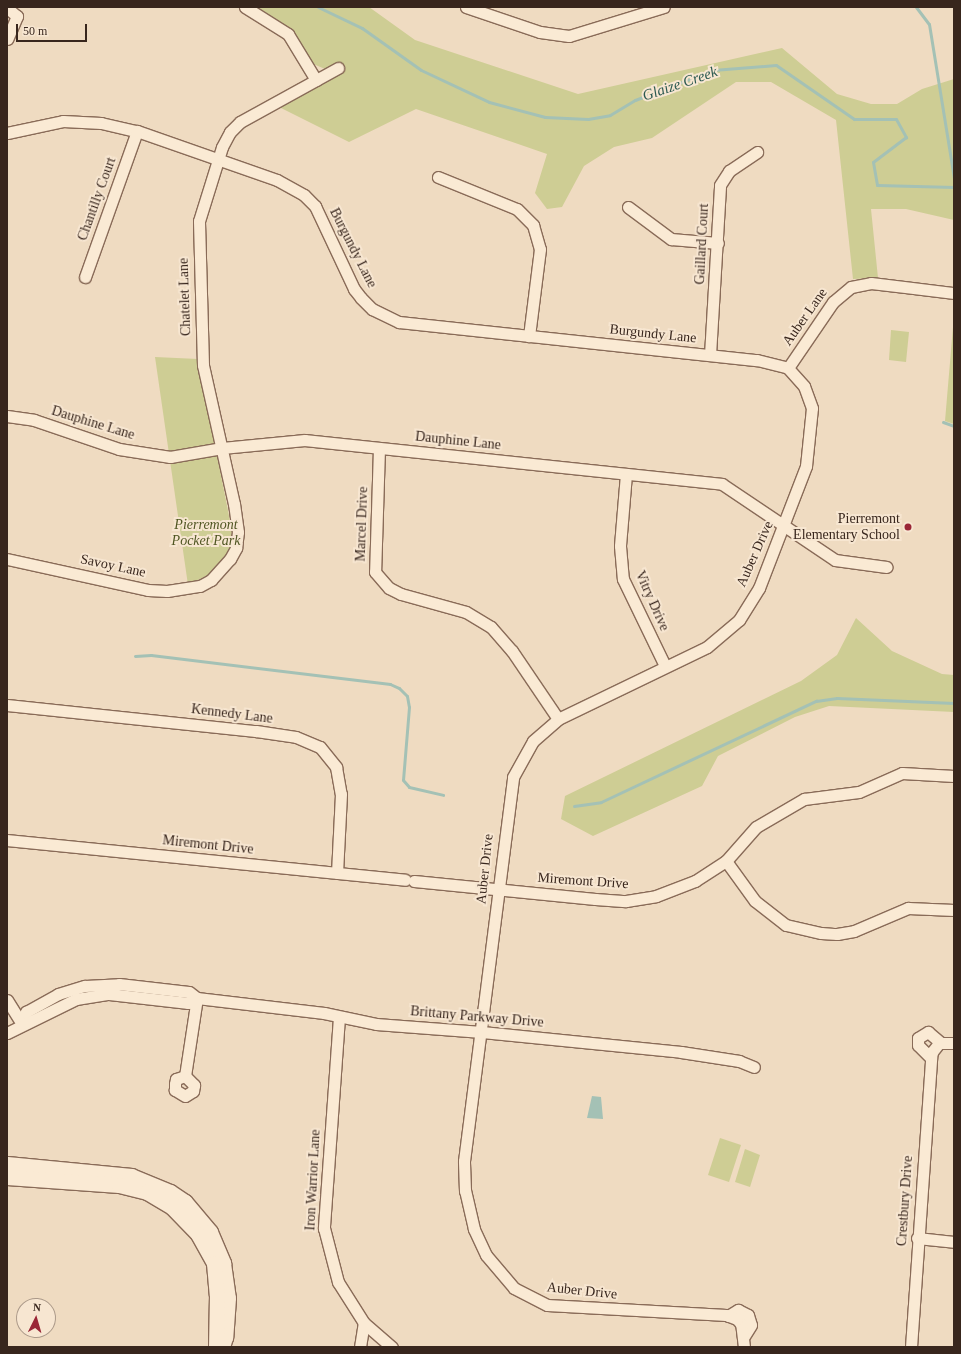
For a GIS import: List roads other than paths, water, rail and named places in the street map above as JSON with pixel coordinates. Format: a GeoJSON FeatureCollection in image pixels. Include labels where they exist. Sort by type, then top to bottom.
{"type":"FeatureCollection","features":[{"type":"Feature","properties":{"kind":"street"},"geometry":{"type":"LineString","coordinates":[[245,7],[288,34],[316,80]]}},
{"type":"Feature","properties":{"kind":"street"},"geometry":{"type":"LineString","coordinates":[[466,7],[540,32],[569,36],[664,7]]}},
{"type":"Feature","properties":{"kind":"street"},"geometry":{"type":"LineString","coordinates":[[7,8],[17,16],[7,37]]}},
{"type":"Feature","properties":{"kind":"street","name":"Chatelet Lane"},"geometry":{"type":"LineString","coordinates":[[211,580],[230,559],[236,548],[238,532],[222,448],[203,365],[199,221],[226,139],[240,122],[338,68]]}},
{"type":"Feature","properties":{"kind":"street","name":"Burgundy Lane"},"geometry":{"type":"LineString","coordinates":[[7,133],[36,125],[75,120],[137,131],[277,180],[304,195],[321,217],[354,289],[372,309],[399,322],[757,360]]}},
{"type":"Feature","properties":{"kind":"street","name":"Chantilly Court"},"geometry":{"type":"LineString","coordinates":[[84,277],[137,131]]}},
{"type":"Feature","properties":{"kind":"street","name":"Gaillard Court"},"geometry":{"type":"LineString","coordinates":[[710,354],[718,243],[720,185],[729,171],[757,152]]}},
{"type":"Feature","properties":{"kind":"street"},"geometry":{"type":"LineString","coordinates":[[438,177],[517,209],[533,225],[540,249],[529,336]]}},
{"type":"Feature","properties":{"kind":"street"},"geometry":{"type":"LineString","coordinates":[[628,207],[671,239],[718,243]]}},
{"type":"Feature","properties":{"kind":"street","name":"Auber Lane"},"geometry":{"type":"LineString","coordinates":[[757,360],[788,368],[833,302],[851,287],[871,283],[954,293]]}},
{"type":"Feature","properties":{"kind":"street","name":"Auber Drive"},"geometry":{"type":"LineString","coordinates":[[744,1342],[741,1324],[728,1316],[547,1304],[514,1288],[486,1255],[474,1230],[465,1191],[464,1161],[482,1032],[498,889],[513,777],[533,740],[558,719],[707,647],[739,620],[759,588],[785,525],[806,466],[812,408],[804,386],[788,368]]}},
{"type":"Feature","properties":{"kind":"street","name":"Dauphine Lane"},"geometry":{"type":"LineString","coordinates":[[7,416],[34,420],[119,449],[170,457],[222,448],[305,440],[722,484],[835,560],[887,567]]}},
{"type":"Feature","properties":{"kind":"street","name":"Marcel Drive"},"geometry":{"type":"LineString","coordinates":[[379,448],[376,572],[389,588],[401,594],[466,612],[491,627],[512,651],[558,719]]}},
{"type":"Feature","properties":{"kind":"street","name":"Vitry Drive"},"geometry":{"type":"LineString","coordinates":[[626,474],[620,546],[623,579],[665,666]]}},
{"type":"Feature","properties":{"kind":"street","name":"Savoy Lane"},"geometry":{"type":"LineString","coordinates":[[7,559],[148,590],[188,590],[211,580]]}},
{"type":"Feature","properties":{"kind":"street","name":"Kennedy Lane"},"geometry":{"type":"LineString","coordinates":[[7,705],[256,731],[296,737],[320,747],[336,767],[341,794],[337,873]]}},
{"type":"Feature","properties":{"kind":"street","name":"Miremont Drive"},"geometry":{"type":"LineString","coordinates":[[7,840],[626,901],[656,896],[688,884],[726,861],[756,827],[804,799],[860,792],[902,772],[954,776]]}},
{"type":"Feature","properties":{"kind":"street"},"geometry":{"type":"LineString","coordinates":[[726,861],[755,901],[786,925],[821,933],[837,934],[854,931],[908,908],[954,910]]}},
{"type":"Feature","properties":{"kind":"street","name":"Brittany Parkway Drive"},"geometry":{"type":"LineString","coordinates":[[7,1033],[22,1024],[26,1012],[58,994],[85,986],[119,984],[189,992],[197,998],[324,1013],[376,1024],[482,1032],[681,1052],[739,1061],[754,1067]]}},
{"type":"Feature","properties":{"kind":"street"},"geometry":{"type":"LineString","coordinates":[[185,1076],[197,998]]}},
{"type":"Feature","properties":{"kind":"street"},"geometry":{"type":"LineString","coordinates":[[7,1000],[22,1024]]}},
{"type":"Feature","properties":{"kind":"street","name":"Iron Warrior Lane"},"geometry":{"type":"LineString","coordinates":[[339,1017],[324,1228],[338,1282],[364,1323],[392,1347]]}},
{"type":"Feature","properties":{"kind":"street"},"geometry":{"type":"LineString","coordinates":[[941,1043],[931,1055],[918,1045],[918,1038],[928,1032],[941,1043],[954,1043]]}},
{"type":"Feature","properties":{"kind":"street","name":"Crestbury Drive"},"geometry":{"type":"LineString","coordinates":[[911,1347],[917,1238],[931,1055]]}},
{"type":"Feature","properties":{"kind":"street"},"geometry":{"type":"LineString","coordinates":[[7,1164],[131,1176],[170,1192],[185,1202],[210,1232],[223,1263],[228,1298],[225,1337],[222,1347]]}},
{"type":"Feature","properties":{"kind":"street"},"geometry":{"type":"LineString","coordinates":[[7,1177],[119,1185],[147,1192],[172,1207],[198,1234],[214,1263],[217,1295],[216,1347]]}},
{"type":"Feature","properties":{"kind":"street"},"geometry":{"type":"LineString","coordinates":[[917,1238],[954,1242]]}},
{"type":"Feature","properties":{"kind":"street"},"geometry":{"type":"LineString","coordinates":[[360,1347],[364,1323]]}},
{"type":"Feature","properties":{"kind":"waterway","name":"Glaize Creek"},"geometry":{"type":"LineString","coordinates":[[318,7],[362,28],[421,70],[489,102],[545,117],[588,119],[610,115],[635,100],[713,70],[776,65],[854,119],[896,119],[906,137],[873,162],[877,185],[954,187]]}},
{"type":"Feature","properties":{"kind":"waterway"},"geometry":{"type":"LineString","coordinates":[[916,7],[929,24],[954,179]]}},
{"type":"Feature","properties":{"kind":"waterway"},"geometry":{"type":"LineString","coordinates":[[943,422],[954,426]]}},
{"type":"Feature","properties":{"kind":"waterway"},"geometry":{"type":"LineString","coordinates":[[135,656],[151,655],[390,684],[399,688],[407,696],[409,707],[403,780],[409,787],[443,795]]}},
{"type":"Feature","properties":{"kind":"waterway"},"geometry":{"type":"LineString","coordinates":[[574,806],[601,802],[816,701],[837,698],[954,703]]}},
{"type":"Feature","properties":{"kind":"place","name":"Pierremont Elementary School"},"geometry":{"type":"Point","coordinates":[908,527]}},
{"type":"Feature","properties":{"kind":"park label","name":"Pierremont Pocket Park"},"geometry":{"type":"Point","coordinates":[206,534]}}]}
